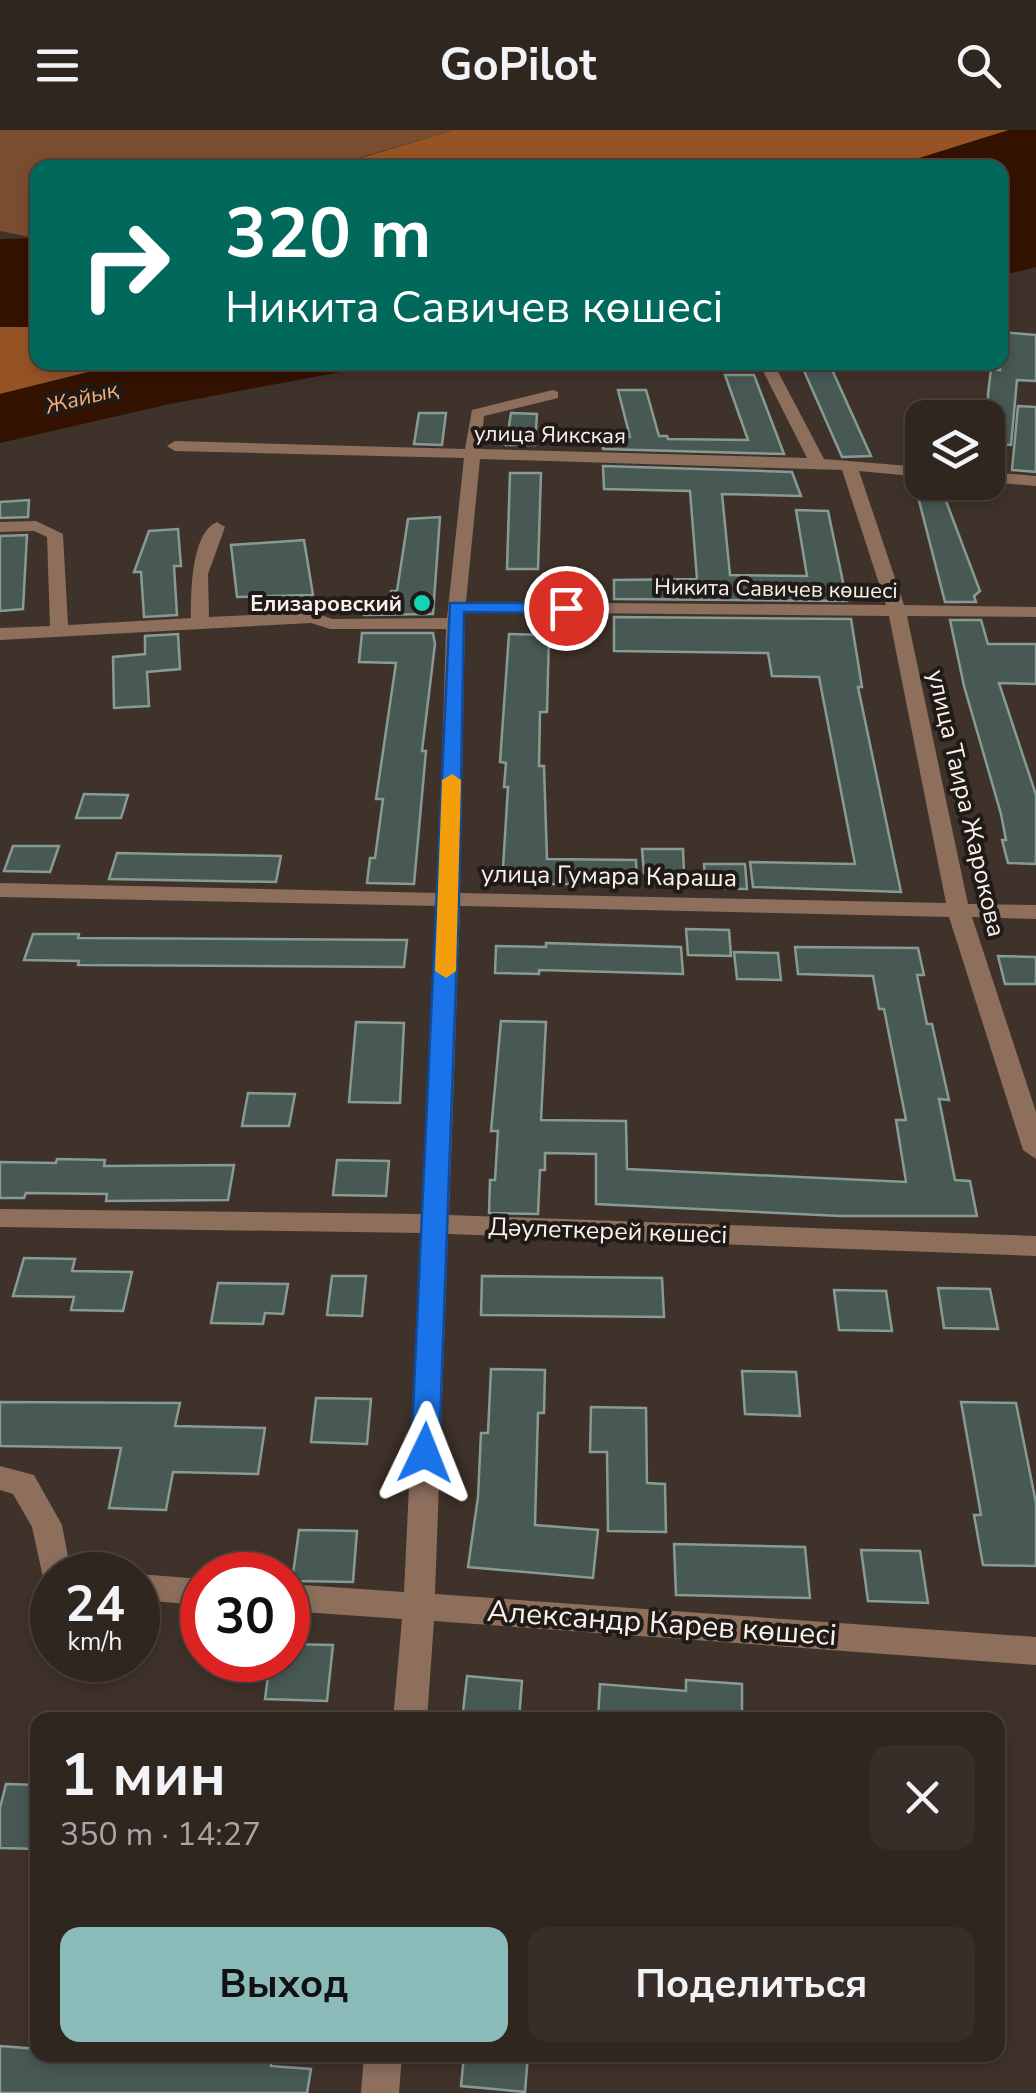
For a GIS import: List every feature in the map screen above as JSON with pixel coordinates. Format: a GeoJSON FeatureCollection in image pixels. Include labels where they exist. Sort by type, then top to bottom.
{"type":"FeatureCollection","features":[{"type":"Feature","properties":{"kind":"street"},"geometry":{"type":"LineString","coordinates":[[769,370],[818,463]]}},
{"type":"Feature","properties":{"kind":"street"},"geometry":{"type":"LineString","coordinates":[[411,1712],[449,899],[456,615],[472,455],[477,412],[554,395]]}},
{"type":"Feature","properties":{"kind":"street","name":"улица Яикская"},"geometry":{"type":"LineString","coordinates":[[176,446],[818,463],[905,471]]}},
{"type":"Feature","properties":{"kind":"street","name":"улица Таира Жарокова"},"geometry":{"type":"LineString","coordinates":[[850,466],[897,612],[958,910],[1036,1150]]}},
{"type":"Feature","properties":{"kind":"street"},"geometry":{"type":"LineString","coordinates":[[1005,478],[1036,481]]}},
{"type":"Feature","properties":{"kind":"street"},"geometry":{"type":"LineString","coordinates":[[0,526],[36,526],[55,534],[59,630]]}},
{"type":"Feature","properties":{"kind":"street"},"geometry":{"type":"LineString","coordinates":[[200,623],[199,574],[217,527]]}},
{"type":"Feature","properties":{"kind":"street","name":"Никита Савичев көшесі"},"geometry":{"type":"LineString","coordinates":[[0,634],[314,617],[330,624],[456,615],[1036,612]]}},
{"type":"Feature","properties":{"kind":"street","name":"улица Гумара Караша"},"geometry":{"type":"LineString","coordinates":[[0,890],[1036,912]]}},
{"type":"Feature","properties":{"kind":"street","name":"Дәулеткерей көшесі"},"geometry":{"type":"LineString","coordinates":[[0,1218],[435,1224],[1036,1246]]}},
{"type":"Feature","properties":{"kind":"street"},"geometry":{"type":"LineString","coordinates":[[0,1478],[23,1484],[48,1526],[52,1552]]}},
{"type":"Feature","properties":{"kind":"street","name":"Александр Карев көшесі"},"geometry":{"type":"LineString","coordinates":[[310,1599],[1036,1651]]}},
{"type":"Feature","properties":{"kind":"street"},"geometry":{"type":"LineString","coordinates":[[380,2093],[382,2062]]}},
{"type":"Feature","properties":{"kind":"shaded area"},"geometry":{"type":"Polygon","coordinates":[[[0,130],[454,130],[352,160],[30,160],[30,237],[0,231],[0,130]]]}},
{"type":"Feature","properties":{"kind":"shaded area"},"geometry":{"type":"Polygon","coordinates":[[[454,130],[1009,130],[915,160],[355,160],[454,130]]]}},
{"type":"Feature","properties":{"kind":"shaded area"},"geometry":{"type":"Polygon","coordinates":[[[0,327],[30,327],[30,370],[99,370],[0,394],[0,327]]]}},
{"type":"Feature","properties":{"kind":"water"},"geometry":{"type":"Polygon","coordinates":[[[1009,130],[1036,130],[1036,267],[1008,274],[1008,160],[913,160],[1009,130]]]}},
{"type":"Feature","properties":{"kind":"water","name":"Жайық"},"geometry":{"type":"Polygon","coordinates":[[[30,238],[30,327],[0,327],[0,239],[30,238]]]}},
{"type":"Feature","properties":{"kind":"water","name":"Жайық"},"geometry":{"type":"Polygon","coordinates":[[[96,370],[351,370],[170,404],[0,443],[0,394],[96,370]]]}},
{"type":"Feature","properties":{"kind":"building"},"geometry":{"type":"Polygon","coordinates":[[[1008,333],[1036,335],[1036,381],[1017,380],[1011,445],[1005,444],[1005,400],[988,400],[991,370],[1008,370],[1008,333]]]}},
{"type":"Feature","properties":{"kind":"building"},"geometry":{"type":"Polygon","coordinates":[[[804,370],[832,370],[871,456],[842,457],[804,370]]]}},
{"type":"Feature","properties":{"kind":"building"},"geometry":{"type":"Polygon","coordinates":[[[725,375],[754,375],[784,454],[603,449],[603,436],[630,437],[618,390],[646,390],[659,436],[748,440],[725,375]]]}},
{"type":"Feature","properties":{"kind":"building"},"geometry":{"type":"Polygon","coordinates":[[[1018,406],[1036,407],[1036,472],[1012,470],[1018,406]]]}},
{"type":"Feature","properties":{"kind":"building"},"geometry":{"type":"Polygon","coordinates":[[[419,413],[446,413],[442,445],[414,444],[419,413]]]}},
{"type":"Feature","properties":{"kind":"building"},"geometry":{"type":"Polygon","coordinates":[[[511,413],[537,414],[535,445],[506,445],[511,413]]]}},
{"type":"Feature","properties":{"kind":"building"},"geometry":{"type":"Polygon","coordinates":[[[603,466],[792,472],[801,496],[722,494],[730,575],[807,576],[796,510],[828,511],[847,601],[614,599],[614,580],[697,579],[690,491],[604,489],[603,466]]]}},
{"type":"Feature","properties":{"kind":"building"},"geometry":{"type":"Polygon","coordinates":[[[510,473],[541,473],[538,569],[507,569],[510,473]]]}},
{"type":"Feature","properties":{"kind":"building"},"geometry":{"type":"Polygon","coordinates":[[[29,500],[28,517],[0,518],[0,502],[29,500]]]}},
{"type":"Feature","properties":{"kind":"building"},"geometry":{"type":"Polygon","coordinates":[[[919,500],[946,500],[980,591],[974,596],[976,602],[945,602],[919,500]]]}},
{"type":"Feature","properties":{"kind":"building"},"geometry":{"type":"Polygon","coordinates":[[[440,517],[433,614],[364,615],[364,608],[390,607],[391,591],[397,591],[408,519],[440,517]]]}},
{"type":"Feature","properties":{"kind":"building"},"geometry":{"type":"Polygon","coordinates":[[[178,529],[181,566],[174,566],[177,615],[144,617],[141,572],[134,572],[149,531],[178,529]]]}},
{"type":"Feature","properties":{"kind":"building"},"geometry":{"type":"Polygon","coordinates":[[[27,535],[23,609],[0,611],[0,536],[27,535]]]}},
{"type":"Feature","properties":{"kind":"building"},"geometry":{"type":"Polygon","coordinates":[[[304,540],[313,595],[237,597],[231,545],[304,540]]]}},
{"type":"Feature","properties":{"kind":"building"},"geometry":{"type":"Polygon","coordinates":[[[614,617],[851,619],[862,687],[858,687],[901,892],[753,887],[750,862],[855,864],[819,677],[772,676],[768,653],[614,651],[614,617]]]}},
{"type":"Feature","properties":{"kind":"building"},"geometry":{"type":"Polygon","coordinates":[[[950,620],[981,620],[988,644],[1036,644],[1036,684],[999,683],[1036,795],[1036,864],[1008,863],[1001,814],[964,686],[950,620]]]}},
{"type":"Feature","properties":{"kind":"building"},"geometry":{"type":"Polygon","coordinates":[[[362,633],[433,633],[414,884],[367,883],[370,858],[375,858],[383,799],[376,799],[396,663],[359,662],[362,633]]]}},
{"type":"Feature","properties":{"kind":"building"},"geometry":{"type":"Polygon","coordinates":[[[178,634],[180,669],[147,672],[149,706],[114,708],[113,657],[145,654],[145,636],[178,634]]]}},
{"type":"Feature","properties":{"kind":"building"},"geometry":{"type":"Polygon","coordinates":[[[509,634],[549,635],[547,712],[540,712],[539,766],[544,766],[547,859],[636,860],[637,884],[502,884],[508,787],[504,787],[506,763],[500,762],[509,634]]]}},
{"type":"Feature","properties":{"kind":"building"},"geometry":{"type":"Polygon","coordinates":[[[84,794],[128,795],[121,818],[76,818],[84,794]]]}},
{"type":"Feature","properties":{"kind":"building"},"geometry":{"type":"Polygon","coordinates":[[[13,846],[59,846],[50,872],[4,871],[13,846]]]}},
{"type":"Feature","properties":{"kind":"building"},"geometry":{"type":"Polygon","coordinates":[[[642,849],[683,849],[684,873],[644,873],[642,849]]]}},
{"type":"Feature","properties":{"kind":"building"},"geometry":{"type":"Polygon","coordinates":[[[117,853],[281,856],[276,882],[109,879],[117,853]]]}},
{"type":"Feature","properties":{"kind":"building"},"geometry":{"type":"Polygon","coordinates":[[[704,864],[745,864],[747,889],[706,888],[704,864]]]}},
{"type":"Feature","properties":{"kind":"building"},"geometry":{"type":"Polygon","coordinates":[[[686,929],[729,930],[731,956],[688,955],[686,929]]]}},
{"type":"Feature","properties":{"kind":"building"},"geometry":{"type":"Polygon","coordinates":[[[33,934],[79,934],[78,938],[407,940],[404,967],[78,965],[79,961],[24,960],[33,934]]]}},
{"type":"Feature","properties":{"kind":"building"},"geometry":{"type":"Polygon","coordinates":[[[546,943],[681,947],[683,974],[539,970],[539,974],[495,973],[496,946],[546,947],[546,943]]]}},
{"type":"Feature","properties":{"kind":"building"},"geometry":{"type":"Polygon","coordinates":[[[795,947],[918,948],[924,975],[917,975],[949,1100],[939,1099],[955,1180],[970,1181],[977,1216],[840,1216],[596,1204],[596,1154],[545,1153],[545,1170],[540,1170],[538,1214],[489,1213],[490,1180],[495,1180],[498,1131],[491,1131],[501,1021],[546,1022],[541,1120],[626,1121],[627,1169],[906,1182],[896,1120],[906,1120],[884,1009],[879,1009],[873,976],[798,974],[795,947]]]}},
{"type":"Feature","properties":{"kind":"building"},"geometry":{"type":"Polygon","coordinates":[[[734,952],[778,953],[781,980],[737,979],[734,952]]]}},
{"type":"Feature","properties":{"kind":"building"},"geometry":{"type":"Polygon","coordinates":[[[998,956],[1036,957],[1036,984],[1005,984],[998,956]]]}},
{"type":"Feature","properties":{"kind":"building"},"geometry":{"type":"Polygon","coordinates":[[[356,1022],[404,1023],[400,1103],[349,1102],[356,1022]]]}},
{"type":"Feature","properties":{"kind":"building"},"geometry":{"type":"Polygon","coordinates":[[[248,1093],[295,1094],[289,1126],[242,1126],[248,1093]]]}},
{"type":"Feature","properties":{"kind":"building"},"geometry":{"type":"Polygon","coordinates":[[[57,1159],[105,1160],[104,1166],[234,1165],[228,1200],[106,1201],[107,1194],[26,1193],[24,1198],[0,1198],[0,1162],[56,1163],[57,1159]]]}},
{"type":"Feature","properties":{"kind":"building"},"geometry":{"type":"Polygon","coordinates":[[[337,1160],[389,1161],[386,1196],[333,1195],[337,1160]]]}},
{"type":"Feature","properties":{"kind":"building"},"geometry":{"type":"Polygon","coordinates":[[[24,1258],[75,1259],[72,1271],[132,1272],[123,1311],[71,1310],[74,1297],[13,1296],[24,1258]]]}},
{"type":"Feature","properties":{"kind":"building"},"geometry":{"type":"Polygon","coordinates":[[[332,1276],[366,1276],[362,1316],[327,1315],[332,1276]]]}},
{"type":"Feature","properties":{"kind":"building"},"geometry":{"type":"Polygon","coordinates":[[[482,1276],[662,1278],[664,1317],[481,1315],[482,1276]]]}},
{"type":"Feature","properties":{"kind":"building"},"geometry":{"type":"Polygon","coordinates":[[[218,1283],[288,1284],[283,1314],[265,1313],[263,1324],[211,1323],[218,1283]]]}},
{"type":"Feature","properties":{"kind":"building"},"geometry":{"type":"Polygon","coordinates":[[[938,1288],[990,1289],[998,1329],[944,1328],[938,1288]]]}},
{"type":"Feature","properties":{"kind":"building"},"geometry":{"type":"Polygon","coordinates":[[[834,1290],[886,1291],[892,1331],[839,1330],[834,1290]]]}},
{"type":"Feature","properties":{"kind":"building"},"geometry":{"type":"Polygon","coordinates":[[[491,1369],[545,1370],[544,1413],[538,1413],[535,1525],[598,1530],[593,1578],[468,1567],[478,1497],[481,1433],[488,1433],[491,1369]]]}},
{"type":"Feature","properties":{"kind":"building"},"geometry":{"type":"Polygon","coordinates":[[[742,1371],[796,1372],[800,1416],[745,1414],[742,1371]]]}},
{"type":"Feature","properties":{"kind":"building"},"geometry":{"type":"Polygon","coordinates":[[[316,1398],[371,1399],[367,1444],[311,1442],[316,1398]]]}},
{"type":"Feature","properties":{"kind":"building"},"geometry":{"type":"Polygon","coordinates":[[[0,1402],[180,1403],[175,1426],[265,1428],[258,1474],[173,1472],[166,1510],[109,1508],[121,1448],[0,1446],[0,1402]]]}},
{"type":"Feature","properties":{"kind":"building"},"geometry":{"type":"Polygon","coordinates":[[[961,1402],[1016,1403],[1036,1503],[1036,1566],[983,1565],[974,1515],[981,1515],[961,1402]]]}},
{"type":"Feature","properties":{"kind":"building"},"geometry":{"type":"Polygon","coordinates":[[[591,1407],[646,1408],[647,1483],[665,1484],[666,1532],[608,1531],[607,1452],[590,1452],[591,1407]]]}},
{"type":"Feature","properties":{"kind":"building"},"geometry":{"type":"Polygon","coordinates":[[[299,1530],[357,1531],[353,1582],[310,1581],[310,1552],[296,1552],[299,1530]]]}},
{"type":"Feature","properties":{"kind":"building"},"geometry":{"type":"Polygon","coordinates":[[[674,1544],[805,1547],[810,1598],[676,1595],[674,1544]]]}},
{"type":"Feature","properties":{"kind":"building"},"geometry":{"type":"Polygon","coordinates":[[[861,1550],[920,1551],[928,1603],[868,1601],[861,1550]]]}},
{"type":"Feature","properties":{"kind":"building"},"geometry":{"type":"Polygon","coordinates":[[[310,1644],[333,1645],[327,1701],[265,1699],[267,1682],[310,1682],[310,1644]]]}},
{"type":"Feature","properties":{"kind":"building"},"geometry":{"type":"Polygon","coordinates":[[[467,1676],[522,1681],[520,1712],[463,1712],[467,1676]]]}},
{"type":"Feature","properties":{"kind":"building"},"geometry":{"type":"Polygon","coordinates":[[[686,1680],[742,1684],[742,1712],[598,1712],[600,1684],[686,1691],[686,1680]]]}},
{"type":"Feature","properties":{"kind":"building"},"geometry":{"type":"Polygon","coordinates":[[[6,1784],[30,1785],[30,1849],[0,1848],[0,1808],[6,1784]]]}},
{"type":"Feature","properties":{"kind":"building"},"geometry":{"type":"Polygon","coordinates":[[[0,2046],[30,2048],[30,2062],[271,2062],[271,2066],[311,2069],[307,2093],[0,2093],[0,2046]]]}},
{"type":"Feature","properties":{"kind":"building"},"geometry":{"type":"Polygon","coordinates":[[[463,2062],[527,2062],[525,2092],[461,2086],[463,2062]]]}},
{"type":"Feature","properties":{"kind":"slow traffic"},"geometry":{"type":"LineString","coordinates":[[446,971],[452,780]]}},
{"type":"Feature","properties":{"kind":"place","name":"Елизаровский"},"geometry":{"type":"Point","coordinates":[422,603]}},
{"type":"Feature","properties":{"kind":"route"},"geometry":{"type":"LineString","coordinates":[[425,1453],[449,899],[456,607],[566,608]]}}]}
